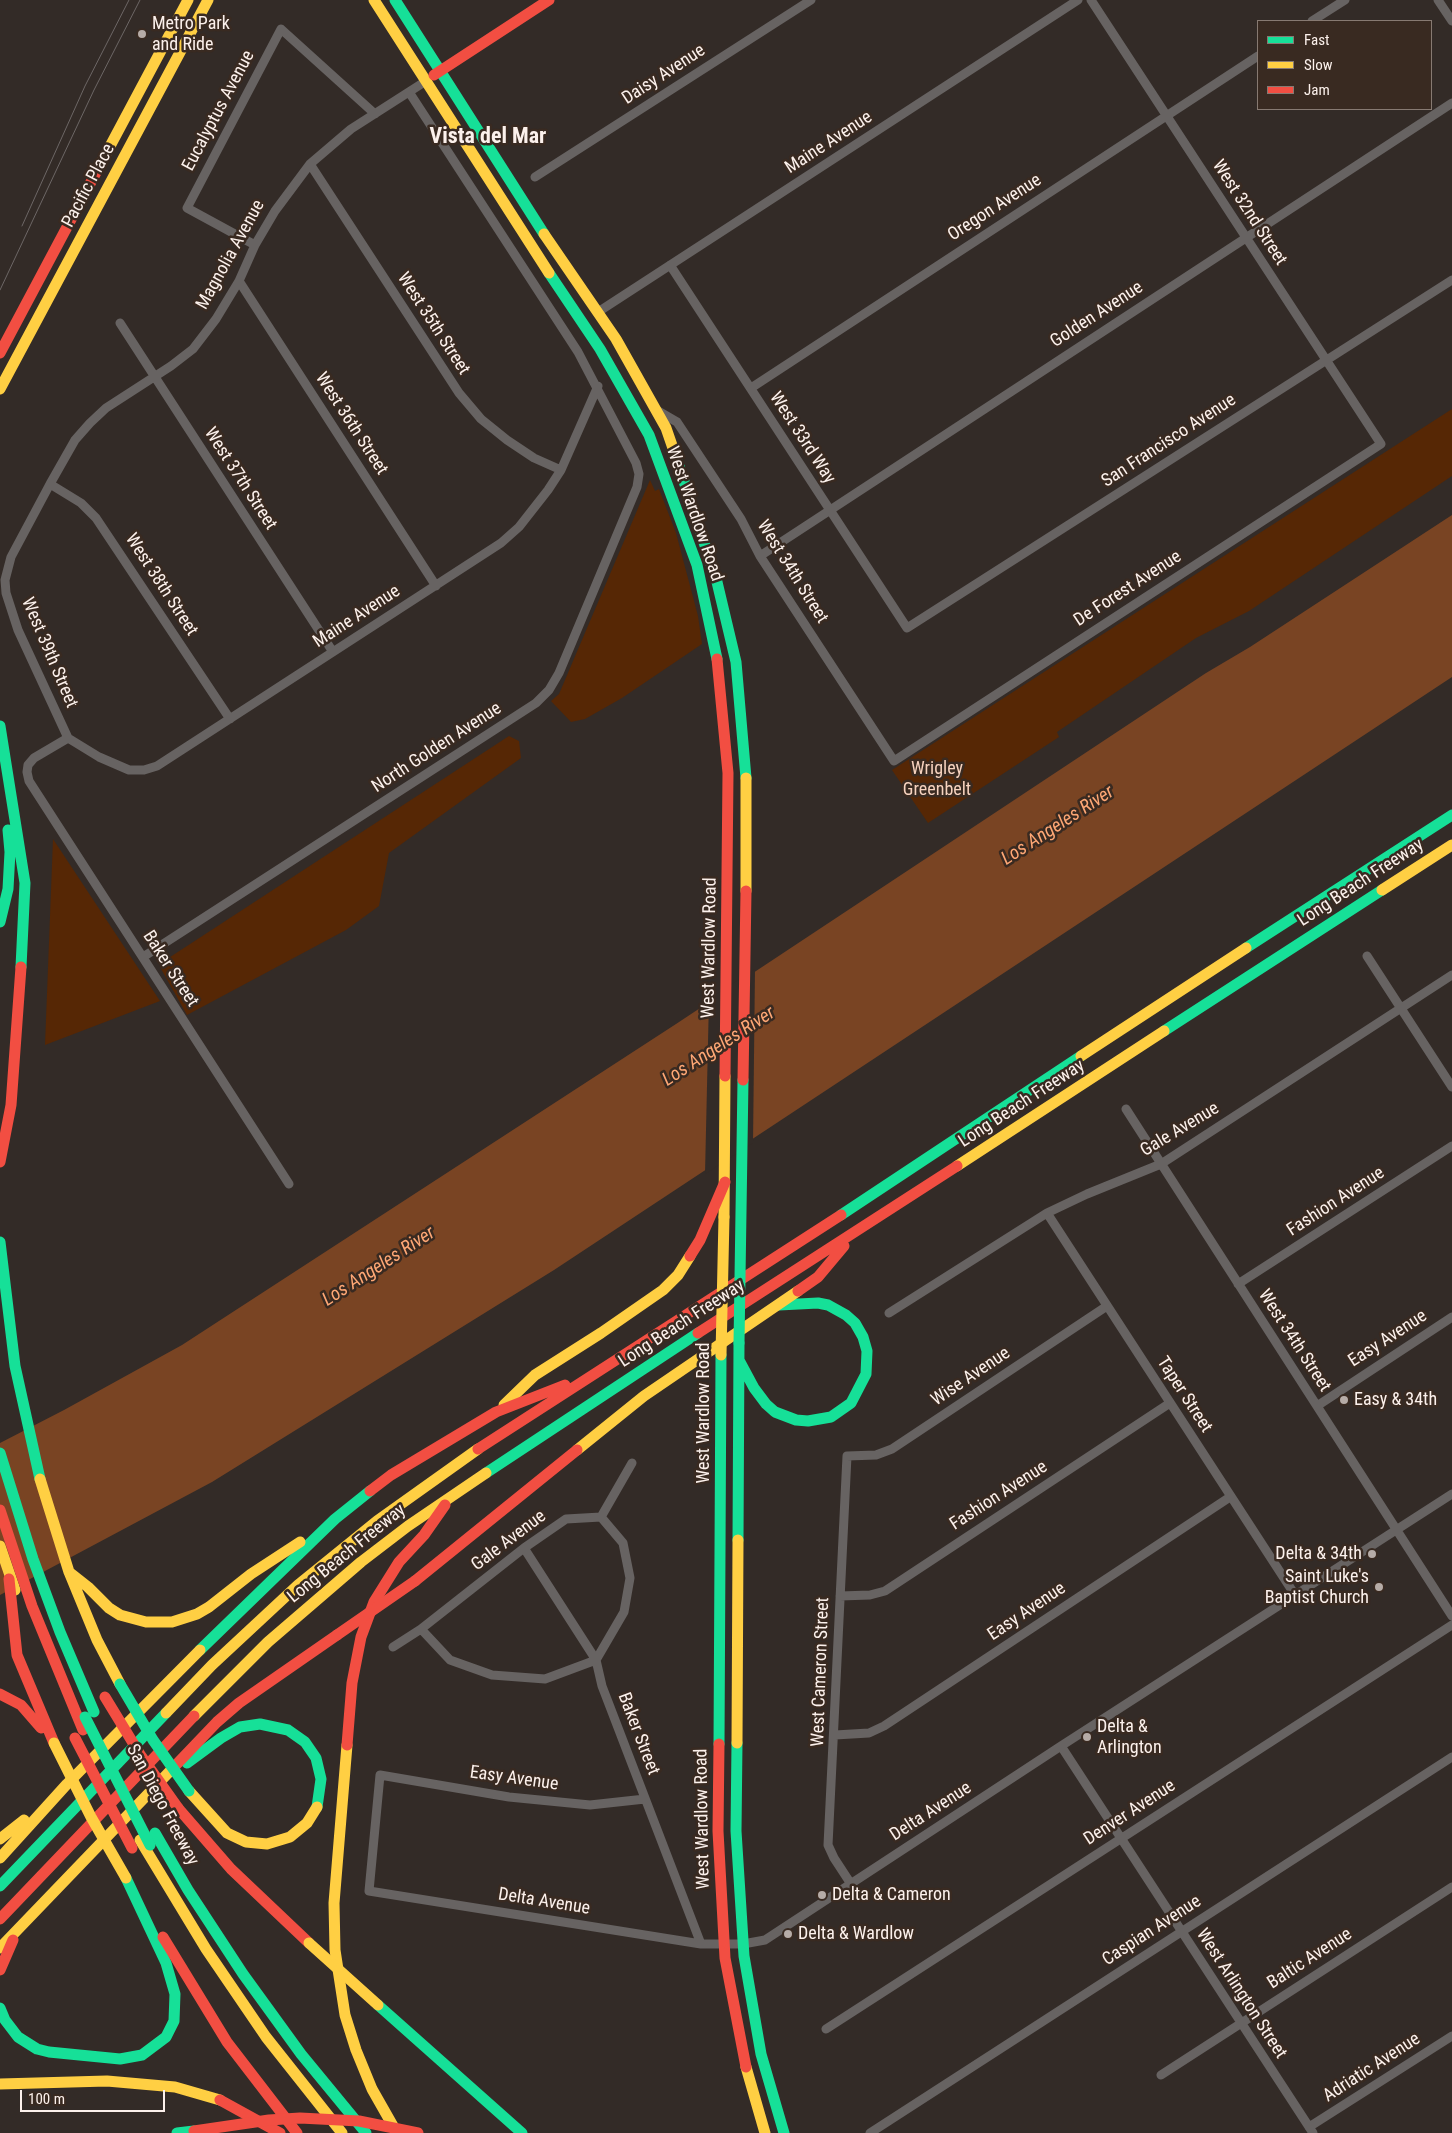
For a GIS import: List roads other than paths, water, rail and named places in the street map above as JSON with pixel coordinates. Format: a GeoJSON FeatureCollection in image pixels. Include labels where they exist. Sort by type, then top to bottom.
{"type":"FeatureCollection","features":[{"type":"Feature","properties":{"kind":"main road","name":"Pacific Place"},"geometry":{"type":"LineString","coordinates":[[0,353],[188,0]]}},
{"type":"Feature","properties":{"kind":"main road","name":"Pacific Place"},"geometry":{"type":"LineString","coordinates":[[0,389],[208,0]]}},
{"type":"Feature","properties":{"kind":"main road","name":"West Wardlow Road"},"geometry":{"type":"LineString","coordinates":[[374,0],[519,229],[600,348],[649,435],[697,565],[718,664],[728,774],[725,1182],[721,1355],[721,1632],[718,1831],[725,1945],[743,2058],[766,2133]]}},
{"type":"Feature","properties":{"kind":"main road","name":"West Wardlow Road"},"geometry":{"type":"LineString","coordinates":[[395,0],[534,219],[616,339],[666,428],[717,582],[736,662],[746,773],[739,1343],[739,1633],[736,1831],[743,1944],[761,2054],[784,2133]]}},
{"type":"Feature","properties":{"kind":"main road","name":"Magnolia Avenue"},"geometry":{"type":"LineString","coordinates":[[426,81],[549,0]]}},
{"type":"Feature","properties":{"kind":"main road"},"geometry":{"type":"LineString","coordinates":[[0,726],[21,850],[25,882],[25,908],[11,1106],[0,1162]]}},
{"type":"Feature","properties":{"kind":"main road"},"geometry":{"type":"LineString","coordinates":[[0,751],[10,861],[8,890],[0,922]]}},
{"type":"Feature","properties":{"kind":"main road","name":"Long Beach Freeway"},"geometry":{"type":"LineString","coordinates":[[0,1886],[212,1665],[259,1620],[333,1555],[442,1474],[1452,815]]}},
{"type":"Feature","properties":{"kind":"main road","name":"Long Beach Freeway"},"geometry":{"type":"LineString","coordinates":[[0,1919],[222,1687],[268,1642],[361,1562],[408,1526],[554,1428],[1452,845]]}},
{"type":"Feature","properties":{"kind":"main road"},"geometry":{"type":"LineString","coordinates":[[496,1412],[535,1376],[663,1290],[687,1263],[700,1240],[725,1182]]}},
{"type":"Feature","properties":{"kind":"main road"},"geometry":{"type":"LineString","coordinates":[[0,1948],[217,1722],[239,1703],[415,1581],[644,1396],[818,1277],[855,1233]]}},
{"type":"Feature","properties":{"kind":"main road"},"geometry":{"type":"LineString","coordinates":[[0,1242],[15,1366],[31,1444],[50,1516],[68,1572],[120,1684],[154,1740],[189,1791],[227,1833],[246,1842],[267,1844],[290,1837],[307,1823],[318,1805],[321,1779],[316,1758],[297,1736],[280,1726],[260,1724],[240,1727],[231,1732],[151,1790]]}},
{"type":"Feature","properties":{"kind":"main road"},"geometry":{"type":"LineString","coordinates":[[739,1360],[754,1388],[766,1404],[775,1412],[796,1420],[808,1421],[831,1417],[851,1403],[858,1394],[866,1374],[868,1351],[863,1337],[854,1323],[846,1314],[828,1305],[818,1303],[779,1305]]}},
{"type":"Feature","properties":{"kind":"main road"},"geometry":{"type":"LineString","coordinates":[[0,1858],[67,1784],[216,1634],[335,1520],[392,1475],[496,1412],[601,1370]]}},
{"type":"Feature","properties":{"kind":"main road","name":"San Diego Freeway"},"geometry":{"type":"LineString","coordinates":[[0,1454],[30,1551],[48,1639],[79,1734],[140,1844],[159,1894],[229,2002],[290,2085],[330,2133]]}},
{"type":"Feature","properties":{"kind":"main road"},"geometry":{"type":"LineString","coordinates":[[0,1490],[48,1639]]}},
{"type":"Feature","properties":{"kind":"main road"},"geometry":{"type":"LineString","coordinates":[[397,2133],[372,2089],[356,2050],[342,2002],[335,1950],[334,1903],[354,1668],[361,1637],[374,1602],[398,1562],[424,1535],[450,1498]]}},
{"type":"Feature","properties":{"kind":"main road"},"geometry":{"type":"LineString","coordinates":[[0,1510],[48,1639],[89,1715],[140,1844],[206,1949],[244,2005],[271,2043],[342,2133]]}},
{"type":"Feature","properties":{"kind":"main road"},"geometry":{"type":"LineString","coordinates":[[68,1572],[88,1586],[109,1608],[120,1614],[146,1622],[172,1622],[191,1616],[209,1607],[251,1574],[335,1520]]}},
{"type":"Feature","properties":{"kind":"main road","name":"San Diego Freeway"},"geometry":{"type":"LineString","coordinates":[[0,1546],[8,1569],[48,1639],[73,1664],[89,1715],[188,1890],[253,1988],[322,2082],[366,2133]]}},
{"type":"Feature","properties":{"kind":"main road"},"geometry":{"type":"LineString","coordinates":[[8,1569],[17,1655],[54,1743],[91,1817],[126,1878],[227,2042],[297,2133]]}},
{"type":"Feature","properties":{"kind":"main road"},"geometry":{"type":"LineString","coordinates":[[73,1664],[105,1697],[141,1756],[178,1808],[231,1869],[309,1943],[522,2133]]}},
{"type":"Feature","properties":{"kind":"main road"},"geometry":{"type":"LineString","coordinates":[[0,1694],[21,1705],[54,1743]]}},
{"type":"Feature","properties":{"kind":"main road"},"geometry":{"type":"LineString","coordinates":[[0,1839],[67,1784]]}},
{"type":"Feature","properties":{"kind":"main road"},"geometry":{"type":"LineString","coordinates":[[140,1844],[272,2035],[351,2133]]}},
{"type":"Feature","properties":{"kind":"main road"},"geometry":{"type":"LineString","coordinates":[[0,2008],[5,2020],[18,2037],[37,2049],[49,2052],[120,2059],[142,2055],[160,2044],[174,2021],[175,1994],[166,1963],[126,1878]]}},
{"type":"Feature","properties":{"kind":"main road"},"geometry":{"type":"LineString","coordinates":[[0,1970],[18,1930]]}},
{"type":"Feature","properties":{"kind":"main road"},"geometry":{"type":"LineString","coordinates":[[0,2084],[107,2081],[175,2087],[200,2093],[224,2102],[280,2133]]}},
{"type":"Feature","properties":{"kind":"main road"},"geometry":{"type":"LineString","coordinates":[[177,2133],[260,2121],[300,2118],[359,2122],[418,2133]]}},
{"type":"Feature","properties":{"kind":"street","name":"Daisy Avenue"},"geometry":{"type":"LineString","coordinates":[[536,177],[811,0]]}},
{"type":"Feature","properties":{"kind":"street","name":"Maine Avenue"},"geometry":{"type":"LineString","coordinates":[[598,312],[1078,0]]}},
{"type":"Feature","properties":{"kind":"street","name":"West 32nd Street"},"geometry":{"type":"LineString","coordinates":[[1091,0],[1381,444]]}},
{"type":"Feature","properties":{"kind":"street"},"geometry":{"type":"LineString","coordinates":[[1314,20],[1345,0]]}},
{"type":"Feature","properties":{"kind":"street"},"geometry":{"type":"LineString","coordinates":[[1438,0],[1452,21]]}},
{"type":"Feature","properties":{"kind":"street","name":"Eucalyptus Avenue"},"geometry":{"type":"LineString","coordinates":[[255,245],[187,208],[281,29],[375,114]]}},
{"type":"Feature","properties":{"kind":"street","name":"Oregon Avenue"},"geometry":{"type":"LineString","coordinates":[[751,388],[1257,57]]}},
{"type":"Feature","properties":{"kind":"street","name":"Magnolia Avenue"},"geometry":{"type":"LineString","coordinates":[[5,580],[12,557],[75,440],[106,408],[193,349],[216,319],[239,281],[255,245],[275,211],[310,164],[336,141],[426,81]]}},
{"type":"Feature","properties":{"kind":"street"},"geometry":{"type":"LineString","coordinates":[[409,92],[578,352],[598,386]]}},
{"type":"Feature","properties":{"kind":"street","name":"Golden Avenue"},"geometry":{"type":"LineString","coordinates":[[760,556],[1452,103]]}},
{"type":"Feature","properties":{"kind":"street","name":"West 35th Street"},"geometry":{"type":"LineString","coordinates":[[310,164],[460,394],[481,419],[507,440],[534,458],[561,470]]}},
{"type":"Feature","properties":{"kind":"street","name":"West 33rd Way"},"geometry":{"type":"LineString","coordinates":[[670,265],[907,628]]}},
{"type":"Feature","properties":{"kind":"street","name":"West 36th Street"},"geometry":{"type":"LineString","coordinates":[[239,281],[436,586]]}},
{"type":"Feature","properties":{"kind":"street","name":"San Francisco Avenue"},"geometry":{"type":"LineString","coordinates":[[907,628],[1325,360],[1451,283]]}},
{"type":"Feature","properties":{"kind":"street","name":"West 37th Street"},"geometry":{"type":"LineString","coordinates":[[120,324],[333,652]]}},
{"type":"Feature","properties":{"kind":"street","name":"Maine Avenue"},"geometry":{"type":"LineString","coordinates":[[68,738],[113,764],[129,770],[144,770],[158,766],[501,544],[519,527],[561,470],[598,386]]}},
{"type":"Feature","properties":{"kind":"street","name":"North Golden Avenue"},"geometry":{"type":"LineString","coordinates":[[143,957],[536,703],[549,690],[559,673],[637,488],[639,474],[625,440],[598,386]]}},
{"type":"Feature","properties":{"kind":"street","name":"West 34th Street"},"geometry":{"type":"LineString","coordinates":[[655,410],[677,422],[741,519],[760,556],[894,761]]}},
{"type":"Feature","properties":{"kind":"street","name":"De Forest Avenue"},"geometry":{"type":"LineString","coordinates":[[894,761],[1381,444]]}},
{"type":"Feature","properties":{"kind":"street","name":"West 38th Street"},"geometry":{"type":"LineString","coordinates":[[50,484],[81,503],[96,518],[230,719]]}},
{"type":"Feature","properties":{"kind":"street","name":"West 39th Street"},"geometry":{"type":"LineString","coordinates":[[5,580],[8,604],[18,630],[68,738]]}},
{"type":"Feature","properties":{"kind":"street","name":"Baker Street"},"geometry":{"type":"LineString","coordinates":[[68,738],[34,758],[28,765],[27,772],[34,790],[289,1184]]}},
{"type":"Feature","properties":{"kind":"street"},"geometry":{"type":"LineString","coordinates":[[1367,956],[1452,1087]]}},
{"type":"Feature","properties":{"kind":"street","name":"Gale Avenue"},"geometry":{"type":"LineString","coordinates":[[890,1313],[1047,1213],[1087,1194],[1161,1164],[1452,975]]}},
{"type":"Feature","properties":{"kind":"street","name":"West 34th Street"},"geometry":{"type":"LineString","coordinates":[[1126,1109],[1452,1616]]}},
{"type":"Feature","properties":{"kind":"street","name":"Fashion Avenue"},"geometry":{"type":"LineString","coordinates":[[1238,1284],[1452,1146]]}},
{"type":"Feature","properties":{"kind":"street","name":"Taper Street"},"geometry":{"type":"LineString","coordinates":[[1047,1213],[1295,1595]]}},
{"type":"Feature","properties":{"kind":"street","name":"Wise Avenue"},"geometry":{"type":"LineString","coordinates":[[847,1456],[876,1455],[892,1449],[1106,1306]]}},
{"type":"Feature","properties":{"kind":"street","name":"Easy Avenue"},"geometry":{"type":"LineString","coordinates":[[1316,1406],[1452,1317]]}},
{"type":"Feature","properties":{"kind":"street","name":"Fashion Avenue"},"geometry":{"type":"LineString","coordinates":[[840,1596],[870,1595],[885,1591],[1170,1403]]}},
{"type":"Feature","properties":{"kind":"street","name":"West Cameron Street"},"geometry":{"type":"LineString","coordinates":[[847,1456],[835,1735],[828,1845],[851,1884]]}},
{"type":"Feature","properties":{"kind":"street"},"geometry":{"type":"LineString","coordinates":[[421,1629],[450,1660],[492,1675],[545,1679],[596,1660],[624,1612],[630,1578],[623,1543],[601,1517],[632,1463]]}},
{"type":"Feature","properties":{"kind":"street","name":"Delta Avenue"},"geometry":{"type":"LineString","coordinates":[[369,1891],[701,1944],[743,1944],[765,1940],[1061,1746],[1452,1494]]}},
{"type":"Feature","properties":{"kind":"street","name":"Easy Avenue"},"geometry":{"type":"LineString","coordinates":[[835,1735],[869,1733],[884,1726],[1230,1496]]}},
{"type":"Feature","properties":{"kind":"street","name":"Gale Avenue"},"geometry":{"type":"LineString","coordinates":[[393,1647],[421,1629],[524,1548],[566,1519],[601,1517]]}},
{"type":"Feature","properties":{"kind":"street","name":"Baker Street"},"geometry":{"type":"LineString","coordinates":[[524,1548],[596,1660],[602,1686],[701,1944]]}},
{"type":"Feature","properties":{"kind":"street","name":"Denver Avenue"},"geometry":{"type":"LineString","coordinates":[[826,2029],[1452,1625]]}},
{"type":"Feature","properties":{"kind":"street","name":"West Arlington Street"},"geometry":{"type":"LineString","coordinates":[[1061,1746],[1311,2130]]}},
{"type":"Feature","properties":{"kind":"street","name":"Caspian Avenue"},"geometry":{"type":"LineString","coordinates":[[870,2133],[1452,1756]]}},
{"type":"Feature","properties":{"kind":"street","name":"Easy Avenue"},"geometry":{"type":"LineString","coordinates":[[369,1891],[380,1775],[509,1797],[590,1805],[645,1799]]}},
{"type":"Feature","properties":{"kind":"street","name":"Baltic Avenue"},"geometry":{"type":"LineString","coordinates":[[1161,2075],[1452,1888]]}},
{"type":"Feature","properties":{"kind":"street","name":"Adriatic Avenue"},"geometry":{"type":"LineString","coordinates":[[1311,2130],[1452,2036]]}},
{"type":"Feature","properties":{"kind":"water","name":"Los Angeles River"},"geometry":{"type":"Polygon","coordinates":[[[1452,515],[1452,677],[554,1270],[212,1482],[0,1595],[0,1443],[182,1345],[676,1024],[1206,673],[1250,647],[1452,515]]]}},
{"type":"Feature","properties":{"kind":"tram line"},"geometry":{"type":"LineString","coordinates":[[22,226],[85,86],[129,0]]}},
{"type":"Feature","properties":{"kind":"tram line"},"geometry":{"type":"LineString","coordinates":[[0,290],[94,90],[140,0]]}},
{"type":"Feature","properties":{"kind":"place","name":"Metro Park and Ride"},"geometry":{"type":"Point","coordinates":[142,34]}},
{"type":"Feature","properties":{"kind":"place","name":"Easy & 34th"},"geometry":{"type":"Point","coordinates":[1344,1400]}},
{"type":"Feature","properties":{"kind":"place","name":"Delta & 34th"},"geometry":{"type":"Point","coordinates":[1372,1554]}},
{"type":"Feature","properties":{"kind":"place","name":"Saint Luke's Baptist Church"},"geometry":{"type":"Point","coordinates":[1379,1587]}},
{"type":"Feature","properties":{"kind":"place","name":"Delta & Arlington"},"geometry":{"type":"Point","coordinates":[1087,1737]}},
{"type":"Feature","properties":{"kind":"place","name":"Delta & Cameron"},"geometry":{"type":"Point","coordinates":[822,1895]}},
{"type":"Feature","properties":{"kind":"place","name":"Delta & Wardlow"},"geometry":{"type":"Point","coordinates":[788,1934]}},
{"type":"Feature","properties":{"kind":"district","name":"Vista del Mar"},"geometry":{"type":"Point","coordinates":[488,137]}},
{"type":"Feature","properties":{"kind":"park label","name":"Wrigley Greenbelt"},"geometry":{"type":"Point","coordinates":[937,780]}}]}
